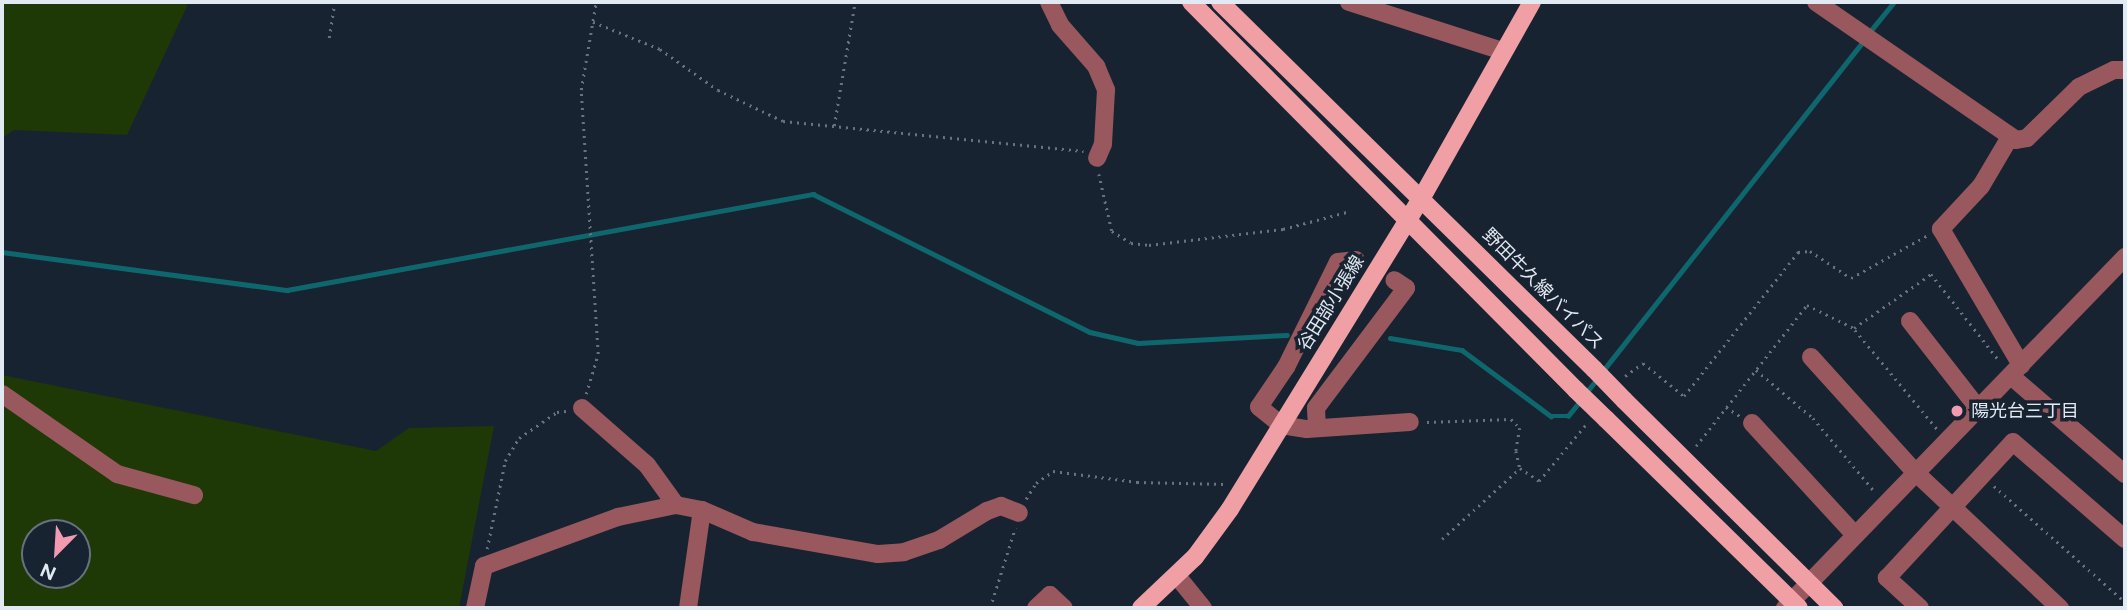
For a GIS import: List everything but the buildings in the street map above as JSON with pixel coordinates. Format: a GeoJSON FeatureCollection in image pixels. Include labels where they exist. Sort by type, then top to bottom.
{"type":"FeatureCollection","features":[{"type":"Feature","properties":{"kind":"main road"},"geometry":{"type":"LineString","coordinates":[[1191,2],[1406,222],[1576,390],[1598,419],[1791,605]]}},
{"type":"Feature","properties":{"kind":"main road","name":"野田牛久線バイパス"},"geometry":{"type":"LineString","coordinates":[[1220,2],[1834,608]]}},
{"type":"Feature","properties":{"kind":"main road","name":"谷田部小張線"},"geometry":{"type":"LineString","coordinates":[[1141,608],[1177,576],[1213,533],[1420,199],[1532,2]]}},
{"type":"Feature","properties":{"kind":"street"},"geometry":{"type":"LineString","coordinates":[[1049,2],[1060,25],[1096,66],[1106,90],[1103,144],[1097,158]]}},
{"type":"Feature","properties":{"kind":"street"},"geometry":{"type":"LineString","coordinates":[[1349,2],[1503,51]]}},
{"type":"Feature","properties":{"kind":"street"},"geometry":{"type":"LineString","coordinates":[[1816,2],[2010,137],[2027,138],[2080,87],[2113,70],[2125,70]]}},
{"type":"Feature","properties":{"kind":"street"},"geometry":{"type":"LineString","coordinates":[[2010,137],[1981,186],[1941,229],[2016,371],[2125,474]]}},
{"type":"Feature","properties":{"kind":"street"},"geometry":{"type":"LineString","coordinates":[[1768,608],[1791,605],[1807,581],[2125,257]]}},
{"type":"Feature","properties":{"kind":"street"},"geometry":{"type":"LineString","coordinates":[[1356,260],[1338,262],[1286,367],[1259,407],[1281,425],[1317,428],[1410,422]]}},
{"type":"Feature","properties":{"kind":"street"},"geometry":{"type":"LineString","coordinates":[[1317,428],[1316,408],[1406,288],[1394,280]]}},
{"type":"Feature","properties":{"kind":"street"},"geometry":{"type":"LineString","coordinates":[[1910,321],[1978,408]]}},
{"type":"Feature","properties":{"kind":"street"},"geometry":{"type":"LineString","coordinates":[[1811,357],[1915,472],[2060,608]]}},
{"type":"Feature","properties":{"kind":"street"},"geometry":{"type":"LineString","coordinates":[[2,394],[117,474],[194,495]]}},
{"type":"Feature","properties":{"kind":"street"},"geometry":{"type":"LineString","coordinates":[[582,408],[647,465],[676,505]]}},
{"type":"Feature","properties":{"kind":"street"},"geometry":{"type":"LineString","coordinates":[[1752,423],[1854,534]]}},
{"type":"Feature","properties":{"kind":"street"},"geometry":{"type":"LineString","coordinates":[[1920,608],[1887,578],[2013,442],[2125,539]]}},
{"type":"Feature","properties":{"kind":"street"},"geometry":{"type":"LineString","coordinates":[[475,608],[484,566],[618,517],[676,505],[702,510],[753,533],[878,554],[904,552],[939,540],[1001,506],[1018,513]]}},
{"type":"Feature","properties":{"kind":"street"},"geometry":{"type":"LineString","coordinates":[[688,608],[702,510]]}},
{"type":"Feature","properties":{"kind":"street"},"geometry":{"type":"LineString","coordinates":[[1177,576],[1203,608]]}},
{"type":"Feature","properties":{"kind":"street"},"geometry":{"type":"LineString","coordinates":[[1036,608],[1050,595],[1064,608]]}},
{"type":"Feature","properties":{"kind":"path"},"geometry":{"type":"LineString","coordinates":[[329,38],[335,2]]}},
{"type":"Feature","properties":{"kind":"path"},"geometry":{"type":"LineString","coordinates":[[484,566],[505,461],[519,438],[556,412],[582,408],[598,354],[581,90],[596,2]]}},
{"type":"Feature","properties":{"kind":"path"},"geometry":{"type":"LineString","coordinates":[[834,127],[855,2]]}},
{"type":"Feature","properties":{"kind":"path"},"geometry":{"type":"LineString","coordinates":[[593,22],[660,49],[718,90],[783,121],[1057,148],[1097,158],[1112,231],[1131,243],[1149,245],[1283,229],[1347,212]]}},
{"type":"Feature","properties":{"kind":"path"},"geometry":{"type":"LineString","coordinates":[[1624,378],[1643,363],[1684,396],[1798,252],[1810,251],[1851,278],[1941,229]]}},
{"type":"Feature","properties":{"kind":"path"},"geometry":{"type":"LineString","coordinates":[[1854,328],[1931,274],[2016,371]]}},
{"type":"Feature","properties":{"kind":"path"},"geometry":{"type":"LineString","coordinates":[[1695,447],[1807,305],[1854,328],[1947,440]]}},
{"type":"Feature","properties":{"kind":"path"},"geometry":{"type":"LineString","coordinates":[[1755,370],[1813,418],[1885,502]]}},
{"type":"Feature","properties":{"kind":"path"},"geometry":{"type":"LineString","coordinates":[[1410,422],[1511,419],[1520,428],[1516,452],[1520,468],[1539,481],[1598,419]]}},
{"type":"Feature","properties":{"kind":"path"},"geometry":{"type":"LineString","coordinates":[[1442,539],[1520,468]]}},
{"type":"Feature","properties":{"kind":"path"},"geometry":{"type":"LineString","coordinates":[[990,608],[1018,513],[1036,483],[1053,471],[1137,482],[1245,482]]}},
{"type":"Feature","properties":{"kind":"path"},"geometry":{"type":"LineString","coordinates":[[1983,476],[2125,602]]}},
{"type":"Feature","properties":{"kind":"green space"},"geometry":{"type":"Polygon","coordinates":[[[2,2],[189,2],[127,135],[14,130],[2,138],[2,2]]]}},
{"type":"Feature","properties":{"kind":"green space"},"geometry":{"type":"Polygon","coordinates":[[[2,375],[376,451],[409,428],[494,426],[459,608],[2,608],[2,375]]]}},
{"type":"Feature","properties":{"kind":"waterway"},"geometry":{"type":"LineString","coordinates":[[1868,34],[1894,2]]}},
{"type":"Feature","properties":{"kind":"waterway"},"geometry":{"type":"LineString","coordinates":[[1602,372],[1863,41]]}},
{"type":"Feature","properties":{"kind":"waterway"},"geometry":{"type":"LineString","coordinates":[[2,252],[287,290],[813,194],[1090,332],[1138,343],[1287,335]]}},
{"type":"Feature","properties":{"kind":"waterway"},"geometry":{"type":"LineString","coordinates":[[1390,338],[1462,350],[1551,416],[1568,416],[1580,401]]}},
{"type":"Feature","properties":{"kind":"waterway"},"geometry":{"type":"LineString","coordinates":[[1585,394],[1597,379]]}},
{"type":"Feature","properties":{"kind":"place","name":"陽光台三丁目"},"geometry":{"type":"Point","coordinates":[1957,411]}}]}
